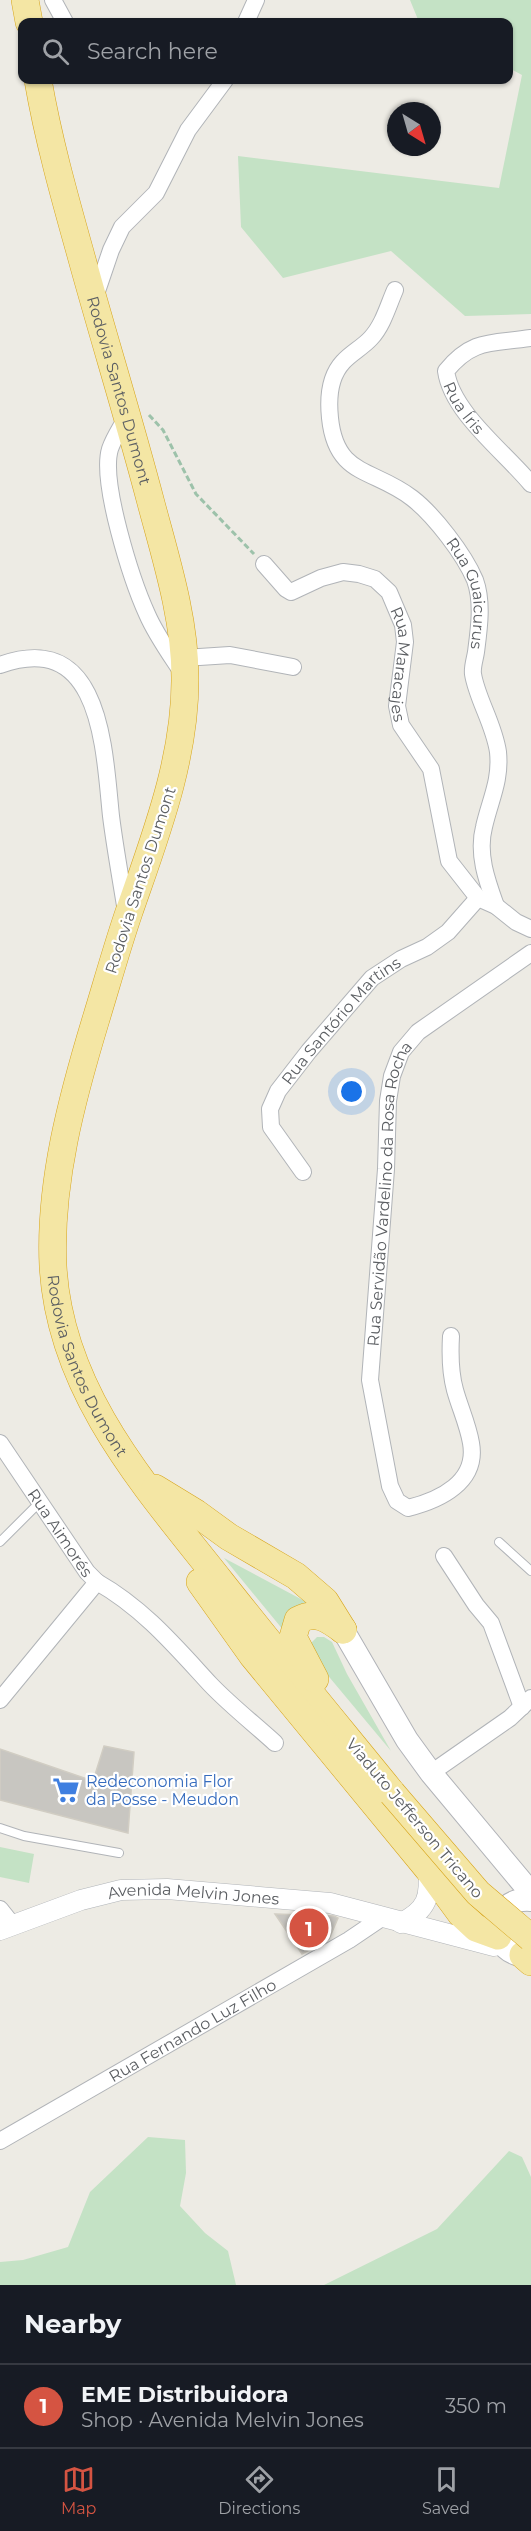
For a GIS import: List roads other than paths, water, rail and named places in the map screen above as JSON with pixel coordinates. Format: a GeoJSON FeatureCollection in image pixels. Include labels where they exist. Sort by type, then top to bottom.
{"type":"FeatureCollection","features":[{"type":"Feature","properties":{"kind":"highway"},"geometry":{"type":"LineString","coordinates":[[25,0],[28,18]]}},
{"type":"Feature","properties":{"kind":"highway","name":"Rodovia Santos Dumont"},"geometry":{"type":"LineString","coordinates":[[39,84],[50,145],[171,580],[185,668],[183,718],[171,784],[127,918],[80,1075],[60,1165],[53,1266],[64,1326],[78,1373],[93,1407],[141,1480],[261,1632]]}},
{"type":"Feature","properties":{"kind":"highway"},"geometry":{"type":"LineString","coordinates":[[141,1480],[196,1513],[229,1537],[296,1576],[325,1601],[343,1630]]}},
{"type":"Feature","properties":{"kind":"highway"},"geometry":{"type":"LineString","coordinates":[[141,1480],[196,1577],[227,1621],[428,1869],[461,1914],[476,1928],[520,1949]]}},
{"type":"Feature","properties":{"kind":"highway"},"geometry":{"type":"LineString","coordinates":[[331,1718],[293,1637],[298,1620],[307,1615],[319,1615],[343,1630]]}},
{"type":"Feature","properties":{"kind":"highway","name":"Viaduto Jefferson Tricano"},"geometry":{"type":"LineString","coordinates":[[261,1632],[392,1793],[478,1893],[520,1949]]}},
{"type":"Feature","properties":{"kind":"main road"},"geometry":{"type":"LineString","coordinates":[[343,1630],[394,1719],[431,1773],[513,1870],[522,1900],[498,1920],[520,1949]]}},
{"type":"Feature","properties":{"kind":"street"},"geometry":{"type":"LineString","coordinates":[[53,0],[63,18]]}},
{"type":"Feature","properties":{"kind":"street"},"geometry":{"type":"LineString","coordinates":[[248,18],[256,0]]}},
{"type":"Feature","properties":{"kind":"street"},"geometry":{"type":"LineString","coordinates":[[93,301],[111,250],[122,227],[156,193],[188,130],[222,84]]}},
{"type":"Feature","properties":{"kind":"street","name":"Rua Guaicurus"},"geometry":{"type":"LineString","coordinates":[[395,290],[382,322],[370,339],[342,363],[332,381],[329,397],[334,441],[341,454],[355,468],[388,482],[413,499],[435,521],[467,564],[476,583],[480,603],[473,673],[489,716],[498,752],[498,782],[483,828],[482,857],[496,906]]}},
{"type":"Feature","properties":{"kind":"street","name":"Rua Íris"},"geometry":{"type":"LineString","coordinates":[[531,338],[478,344],[459,356],[446,371],[453,393],[468,414],[531,484]]}},
{"type":"Feature","properties":{"kind":"street"},"geometry":{"type":"LineString","coordinates":[[125,409],[110,448],[108,466],[110,492],[119,531],[147,614],[185,668],[230,655],[293,667]]}},
{"type":"Feature","properties":{"kind":"street","name":"Rua Maracajes"},"geometry":{"type":"LineString","coordinates":[[264,564],[291,592],[343,572],[375,579],[389,592],[403,625],[405,642],[397,706],[401,725],[431,769],[449,861],[477,898]]}},
{"type":"Feature","properties":{"kind":"street"},"geometry":{"type":"LineString","coordinates":[[0,665],[18,658],[42,658],[65,667],[84,684],[94,704],[103,742],[113,832],[127,918]]}},
{"type":"Feature","properties":{"kind":"street"},"geometry":{"type":"LineString","coordinates":[[477,898],[496,906],[516,922],[531,929]]}},
{"type":"Feature","properties":{"kind":"street","name":"Rua Santório Martins"},"geometry":{"type":"LineString","coordinates":[[303,1172],[271,1127],[270,1108],[278,1091],[323,1034],[372,978],[400,959],[427,947],[448,932],[477,898]]}},
{"type":"Feature","properties":{"kind":"street","name":"Rua Servidão Vardelino da Rosa Rocha"},"geometry":{"type":"LineString","coordinates":[[451,1335],[450,1350],[454,1388],[471,1444],[470,1469],[462,1481],[449,1492],[408,1508],[397,1501],[393,1495],[375,1417],[370,1380],[386,1169],[388,1101],[392,1076],[401,1052],[418,1032],[531,953]]}},
{"type":"Feature","properties":{"kind":"street","name":"Rua Aimorés"},"geometry":{"type":"LineString","coordinates":[[0,1443],[87,1572],[97,1582],[0,1700]]}},
{"type":"Feature","properties":{"kind":"street"},"geometry":{"type":"LineString","coordinates":[[431,1773],[526,1702],[490,1623],[444,1556]]}},
{"type":"Feature","properties":{"kind":"street"},"geometry":{"type":"LineString","coordinates":[[97,1582],[115,1592],[153,1622],[211,1685],[275,1743]]}},
{"type":"Feature","properties":{"kind":"street"},"geometry":{"type":"LineString","coordinates":[[392,1920],[413,1917],[425,1903],[430,1886],[428,1869]]}},
{"type":"Feature","properties":{"kind":"street","name":"Avenida Melvin Jones"},"geometry":{"type":"LineString","coordinates":[[4,1921],[121,1890],[167,1889],[319,1901],[520,1949]]}},
{"type":"Feature","properties":{"kind":"street"},"geometry":{"type":"LineString","coordinates":[[425,1927],[461,1914],[522,1900]]}},
{"type":"Feature","properties":{"kind":"street","name":"Rua Fernando Luz Filho"},"geometry":{"type":"LineString","coordinates":[[0,2141],[349,1940],[392,1920]]}},
{"type":"Feature","properties":{"kind":"lane"},"geometry":{"type":"LineString","coordinates":[[0,1542],[40,1501]]}},
{"type":"Feature","properties":{"kind":"lane"},"geometry":{"type":"LineString","coordinates":[[499,1542],[531,1571]]}},
{"type":"Feature","properties":{"kind":"lane"},"geometry":{"type":"LineString","coordinates":[[0,1828],[24,1836],[119,1853]]}},
{"type":"Feature","properties":{"kind":"place","name":"Redeconomia Flor da Posse - Meudon"},"geometry":{"type":"Point","coordinates":[66,1790]}},
{"type":"Feature","properties":{"kind":"place","name":"EME Distribuidora"},"geometry":{"type":"Point","coordinates":[309,1928]}}]}
